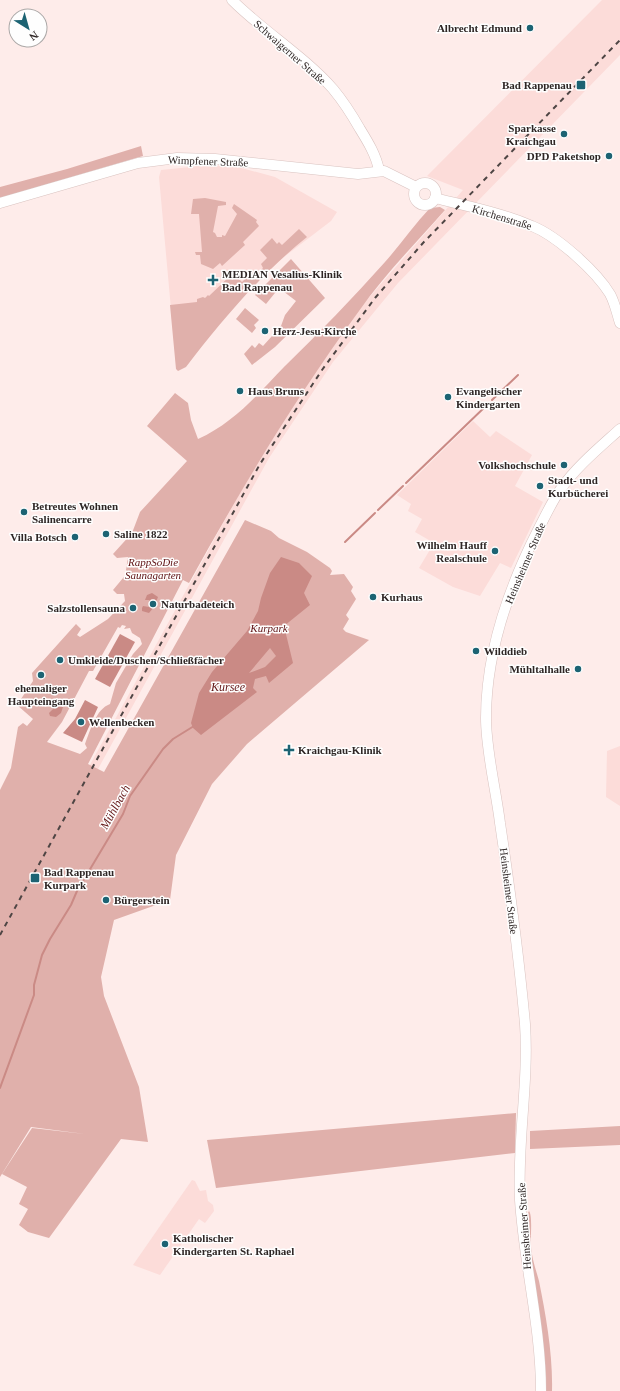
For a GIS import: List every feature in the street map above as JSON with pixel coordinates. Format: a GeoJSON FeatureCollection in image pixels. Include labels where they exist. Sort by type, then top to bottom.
{"type":"FeatureCollection","features":[{"type":"Feature","properties":{"kind":"street","name":"Schwaigerner Straße"},"geometry":{"type":"LineString","coordinates":[[232,0],[257,24],[332,88],[347,107],[364,135],[374,153],[379,170]]}},
{"type":"Feature","properties":{"kind":"street","name":"Wimpfener Straße"},"geometry":{"type":"LineString","coordinates":[[0,203],[153,160],[177,158],[215,159],[358,174],[379,170]]}},
{"type":"Feature","properties":{"kind":"street"},"geometry":{"type":"LineString","coordinates":[[379,170],[391,174],[416,188]]}},
{"type":"Feature","properties":{"kind":"street"},"geometry":{"type":"LineString","coordinates":[[423,183],[429,184],[434,189],[435,198],[427,205],[418,203],[414,196],[416,188],[423,183]]}},
{"type":"Feature","properties":{"kind":"street","name":"Kirchenstraße"},"geometry":{"type":"LineString","coordinates":[[435,198],[503,216],[539,229],[573,253],[600,280],[611,296],[620,323]]}},
{"type":"Feature","properties":{"kind":"street","name":"Heinsheimer Straße"},"geometry":{"type":"LineString","coordinates":[[541,1391],[541,1370],[536,1323],[528,1276],[520,1199],[525,1027],[508,878],[489,750],[486,721],[488,676],[502,620],[531,544],[561,489],[580,466],[620,429]]}},
{"type":"Feature","properties":{"kind":"shaded area"},"geometry":{"type":"Polygon","coordinates":[[[602,0],[620,0],[620,55],[398,283],[333,362],[269,458],[70,820],[31,872],[238,496],[297,399],[359,309],[463,190],[427,176],[602,0]]]}},
{"type":"Feature","properties":{"kind":"shaded area","name":"MEDIAN Vesalius-Klinik Bad Rappenau"},"geometry":{"type":"Polygon","coordinates":[[[209,165],[234,166],[275,177],[337,212],[331,221],[284,257],[232,304],[176,364],[159,177],[161,170],[209,165]]]}},
{"type":"Feature","properties":{"kind":"shaded area"},"geometry":{"type":"Polygon","coordinates":[[[473,421],[490,437],[496,431],[532,455],[515,486],[543,502],[511,568],[500,563],[480,596],[453,587],[419,568],[434,543],[415,532],[422,519],[408,511],[411,504],[397,495],[473,421]]]}},
{"type":"Feature","properties":{"kind":"shaded area"},"geometry":{"type":"Polygon","coordinates":[[[620,746],[620,806],[606,797],[607,751],[620,746]]]}},
{"type":"Feature","properties":{"kind":"shaded area","name":"Katholischer Kindergarten St. Raphael"},"geometry":{"type":"Polygon","coordinates":[[[192,1180],[195,1181],[200,1191],[206,1190],[208,1201],[213,1205],[214,1211],[205,1223],[199,1219],[160,1275],[133,1265],[192,1180]]]}},
{"type":"Feature","properties":{"kind":"green space"},"geometry":{"type":"Polygon","coordinates":[[[141,146],[143,156],[0,198],[0,187],[67,169],[141,146]]]}},
{"type":"Feature","properties":{"kind":"green space"},"geometry":{"type":"Polygon","coordinates":[[[205,198],[226,202],[226,205],[218,206],[213,232],[217,237],[222,237],[222,235],[225,236],[237,214],[232,208],[234,204],[257,220],[256,222],[259,226],[243,242],[245,245],[222,266],[220,263],[213,269],[201,264],[200,255],[196,255],[195,252],[202,252],[199,214],[191,214],[193,199],[205,198]]]}},
{"type":"Feature","properties":{"kind":"green space","name":"Kurpark"},"geometry":{"type":"Polygon","coordinates":[[[440,207],[445,210],[400,259],[369,298],[336,344],[291,410],[270,444],[189,583],[183,580],[88,764],[104,772],[245,520],[271,531],[279,538],[307,552],[330,568],[332,571],[330,575],[344,574],[353,587],[351,591],[356,599],[346,615],[349,619],[343,629],[346,632],[369,640],[247,744],[212,784],[176,855],[170,900],[114,920],[101,977],[104,996],[139,1087],[148,1142],[121,1139],[49,1238],[28,1232],[19,1225],[28,1209],[19,1204],[27,1187],[2,1174],[32,1128],[85,1134],[31,1127],[0,1177],[0,790],[11,768],[18,727],[23,723],[27,726],[33,719],[17,705],[33,681],[32,673],[76,624],[81,629],[77,635],[80,637],[108,619],[125,601],[124,594],[117,594],[113,590],[128,572],[126,570],[128,557],[117,558],[113,554],[132,533],[140,512],[187,461],[147,426],[175,393],[188,403],[191,420],[198,439],[223,425],[245,407],[348,302],[385,262],[430,208],[440,207]],[[122,625],[120,628],[118,627],[93,671],[89,671],[62,722],[47,742],[80,754],[87,748],[85,744],[97,715],[110,704],[116,683],[133,654],[142,644],[140,638],[132,633],[130,628],[124,629],[126,626],[122,625]]]}},
{"type":"Feature","properties":{"kind":"green space"},"geometry":{"type":"Polygon","coordinates":[[[299,229],[307,237],[258,282],[228,315],[186,367],[178,371],[176,369],[170,305],[197,302],[197,299],[203,297],[205,298],[208,295],[209,296],[231,275],[232,272],[242,282],[248,276],[253,278],[263,268],[261,264],[267,258],[260,250],[272,238],[277,244],[279,242],[282,245],[299,229]]]}},
{"type":"Feature","properties":{"kind":"green space"},"geometry":{"type":"Polygon","coordinates":[[[291,259],[325,298],[275,347],[252,365],[244,354],[252,345],[255,348],[259,343],[263,346],[281,326],[285,315],[296,301],[279,288],[266,304],[255,295],[291,259]]]}},
{"type":"Feature","properties":{"kind":"green space"},"geometry":{"type":"Polygon","coordinates":[[[245,308],[259,320],[254,325],[256,328],[252,333],[236,319],[245,308]]]}},
{"type":"Feature","properties":{"kind":"green space"},"geometry":{"type":"Polygon","coordinates":[[[516,1113],[515,1153],[216,1188],[207,1140],[516,1113]]]}},
{"type":"Feature","properties":{"kind":"green space"},"geometry":{"type":"Polygon","coordinates":[[[620,1126],[620,1145],[530,1149],[530,1131],[620,1126]]]}},
{"type":"Feature","properties":{"kind":"green space"},"geometry":{"type":"Polygon","coordinates":[[[529,1211],[531,1218],[532,1251],[539,1281],[548,1336],[552,1391],[545,1391],[526,1217],[529,1211]]]}},
{"type":"Feature","properties":{"kind":"water","name":"Kursee"},"geometry":{"type":"Polygon","coordinates":[[[281,557],[299,563],[312,576],[304,593],[310,605],[284,626],[293,663],[269,683],[266,676],[255,679],[253,688],[257,692],[201,735],[193,728],[191,723],[199,693],[212,672],[247,631],[258,611],[270,573],[281,557]],[[270,648],[249,673],[265,667],[276,656],[270,648]]]}},
{"type":"Feature","properties":{"kind":"water","name":"Naturbadeteich"},"geometry":{"type":"Polygon","coordinates":[[[152,593],[158,597],[154,607],[149,613],[142,611],[143,606],[149,607],[151,603],[149,600],[145,600],[147,595],[152,593]]]}},
{"type":"Feature","properties":{"kind":"water"},"geometry":{"type":"Polygon","coordinates":[[[120,634],[135,642],[110,687],[95,679],[120,634]]]}},
{"type":"Feature","properties":{"kind":"water","name":"Wellenbecken"},"geometry":{"type":"Polygon","coordinates":[[[85,700],[98,707],[82,742],[63,733],[75,719],[85,700]]]}},
{"type":"Feature","properties":{"kind":"water"},"geometry":{"type":"Polygon","coordinates":[[[52,706],[63,707],[61,713],[56,717],[50,716],[49,713],[53,709],[52,706]]]}},
{"type":"Feature","properties":{"kind":"waterway","name":"Mühlbach"},"geometry":{"type":"LineString","coordinates":[[492,400],[518,375]]}},
{"type":"Feature","properties":{"kind":"waterway","name":"Mühlbach"},"geometry":{"type":"LineString","coordinates":[[406,483],[489,403]]}},
{"type":"Feature","properties":{"kind":"waterway","name":"Mühlbach"},"geometry":{"type":"LineString","coordinates":[[378,510],[403,486]]}},
{"type":"Feature","properties":{"kind":"waterway"},"geometry":{"type":"LineString","coordinates":[[345,542],[375,513]]}},
{"type":"Feature","properties":{"kind":"waterway","name":"Mühlbach"},"geometry":{"type":"LineString","coordinates":[[0,1088],[34,995],[34,985],[42,955],[50,939],[123,814],[130,796],[163,749],[173,739],[194,726]]}},
{"type":"Feature","properties":{"kind":"railway"},"geometry":{"type":"LineString","coordinates":[[0,935],[260,464],[322,370],[375,298],[423,243],[620,40]]}},
{"type":"Feature","properties":{"kind":"place","name":"Albrecht Edmund"},"geometry":{"type":"Point","coordinates":[530,28]}},
{"type":"Feature","properties":{"kind":"place","name":"Bad Rappenau"},"geometry":{"type":"Point","coordinates":[581,85]}},
{"type":"Feature","properties":{"kind":"place","name":"Sparkasse Kraichgau"},"geometry":{"type":"Point","coordinates":[564,134]}},
{"type":"Feature","properties":{"kind":"place","name":"DPD Paketshop"},"geometry":{"type":"Point","coordinates":[609,156]}},
{"type":"Feature","properties":{"kind":"place","name":"MEDIAN Vesalius-Klinik Bad Rappenau"},"geometry":{"type":"Point","coordinates":[213,280]}},
{"type":"Feature","properties":{"kind":"place","name":"Herz-Jesu-Kirche"},"geometry":{"type":"Point","coordinates":[265,331]}},
{"type":"Feature","properties":{"kind":"place","name":"Haus Bruns"},"geometry":{"type":"Point","coordinates":[240,391]}},
{"type":"Feature","properties":{"kind":"place","name":"Evangelischer Kindergarten"},"geometry":{"type":"Point","coordinates":[448,397]}},
{"type":"Feature","properties":{"kind":"place","name":"Volkshochschule"},"geometry":{"type":"Point","coordinates":[564,465]}},
{"type":"Feature","properties":{"kind":"place","name":"Stadt- und Kurbücherei"},"geometry":{"type":"Point","coordinates":[540,486]}},
{"type":"Feature","properties":{"kind":"place","name":"Betreutes Wohnen Salinencarre"},"geometry":{"type":"Point","coordinates":[24,512]}},
{"type":"Feature","properties":{"kind":"place","name":"Saline 1822"},"geometry":{"type":"Point","coordinates":[106,534]}},
{"type":"Feature","properties":{"kind":"place","name":"Villa Botsch"},"geometry":{"type":"Point","coordinates":[75,537]}},
{"type":"Feature","properties":{"kind":"place","name":"Wilhelm Hauff Realschule"},"geometry":{"type":"Point","coordinates":[495,551]}},
{"type":"Feature","properties":{"kind":"place","name":"Kurhaus"},"geometry":{"type":"Point","coordinates":[373,597]}},
{"type":"Feature","properties":{"kind":"place","name":"Naturbadeteich"},"geometry":{"type":"Point","coordinates":[153,604]}},
{"type":"Feature","properties":{"kind":"place","name":"Salzstollensauna"},"geometry":{"type":"Point","coordinates":[133,608]}},
{"type":"Feature","properties":{"kind":"place","name":"Wilddieb"},"geometry":{"type":"Point","coordinates":[476,651]}},
{"type":"Feature","properties":{"kind":"place","name":"Umkleide/Duschen/Schließfächer"},"geometry":{"type":"Point","coordinates":[60,660]}},
{"type":"Feature","properties":{"kind":"place","name":"Mühltalhalle"},"geometry":{"type":"Point","coordinates":[578,669]}},
{"type":"Feature","properties":{"kind":"place","name":"ehemaliger Haupteingang"},"geometry":{"type":"Point","coordinates":[41,675]}},
{"type":"Feature","properties":{"kind":"place","name":"Wellenbecken"},"geometry":{"type":"Point","coordinates":[81,722]}},
{"type":"Feature","properties":{"kind":"place","name":"Kraichgau-Klinik"},"geometry":{"type":"Point","coordinates":[289,750]}},
{"type":"Feature","properties":{"kind":"place","name":"Bad Rappenau Kurpark"},"geometry":{"type":"Point","coordinates":[35,878]}},
{"type":"Feature","properties":{"kind":"place","name":"Bürgerstein"},"geometry":{"type":"Point","coordinates":[106,900]}},
{"type":"Feature","properties":{"kind":"place","name":"Katholischer Kindergarten St. Raphael"},"geometry":{"type":"Point","coordinates":[165,1244]}},
{"type":"Feature","properties":{"kind":"park label","name":"RappSoDie Saunagarten"},"geometry":{"type":"Point","coordinates":[153,568]}}]}
